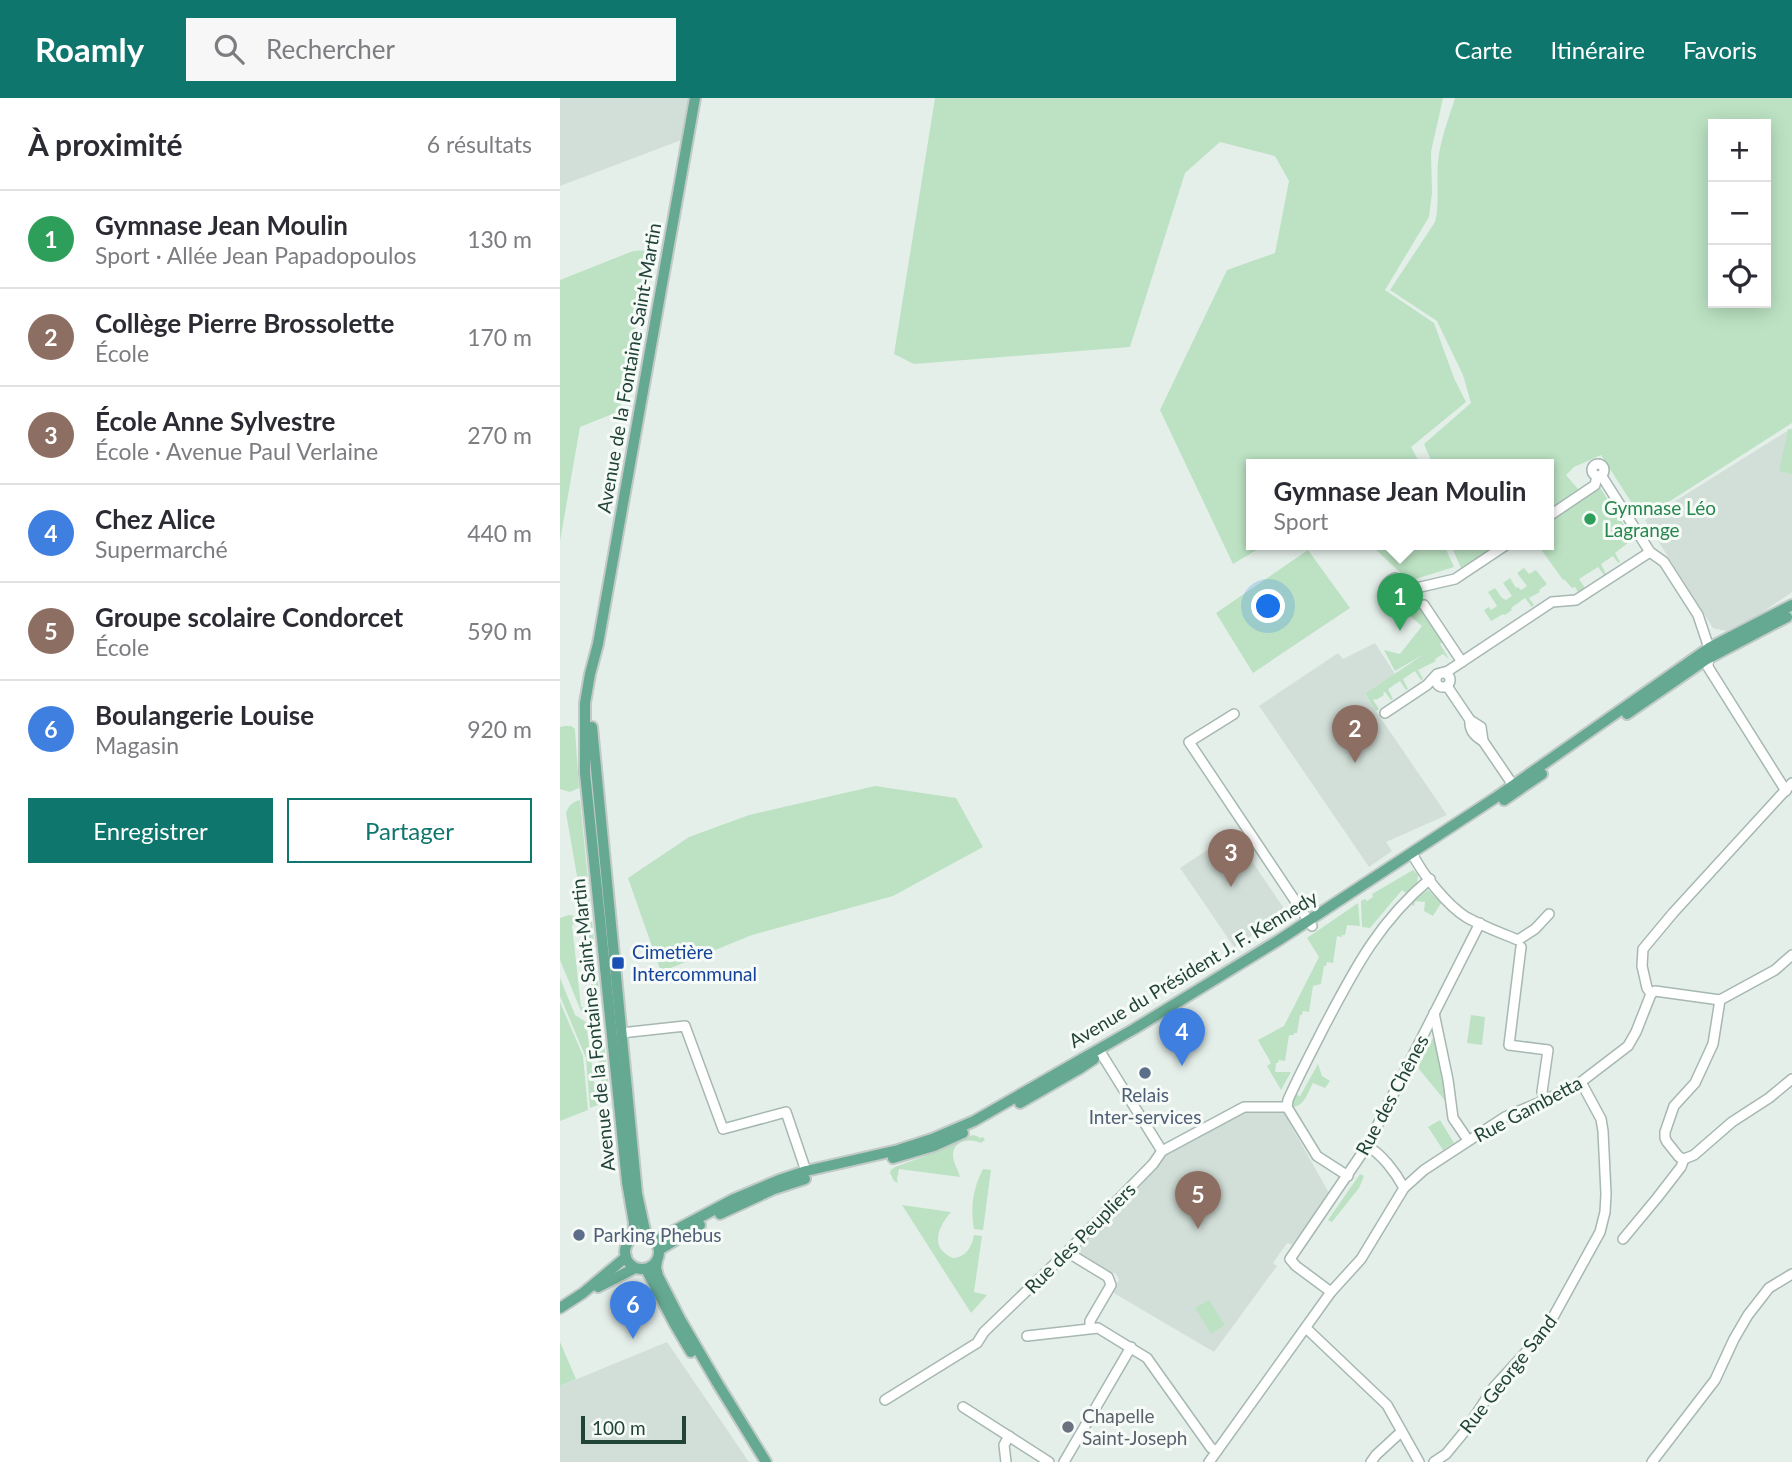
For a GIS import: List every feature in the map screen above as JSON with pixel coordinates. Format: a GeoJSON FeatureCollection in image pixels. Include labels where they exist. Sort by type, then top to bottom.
{"type":"FeatureCollection","features":[{"type":"Feature","properties":{"kind":"main road","name":"Avenue de la Fontaine Saint-Martin"},"geometry":{"type":"LineString","coordinates":[[613,995],[591,709],[598,644],[695,98]]}},
{"type":"Feature","properties":{"kind":"main road"},"geometry":{"type":"LineString","coordinates":[[1708,654],[1792,606]]}},
{"type":"Feature","properties":{"kind":"main road"},"geometry":{"type":"LineString","coordinates":[[1708,654],[1792,614]]}},
{"type":"Feature","properties":{"kind":"main road","name":"Avenue de la Fontaine Saint-Martin"},"geometry":{"type":"LineString","coordinates":[[598,644],[585,703],[585,773],[638,1195],[654,1246],[658,1276],[680,1319],[766,1462]]}},
{"type":"Feature","properties":{"kind":"main road","name":"Avenue du Président J. F. Kennedy"},"geometry":{"type":"LineString","coordinates":[[1414,856],[1513,785],[1708,654]]}},
{"type":"Feature","properties":{"kind":"main road","name":"Avenue du Président J. F. Kennedy"},"geometry":{"type":"LineString","coordinates":[[654,1246],[734,1199],[772,1182],[806,1171],[898,1150],[974,1121],[1144,1031],[1523,788],[1708,654]]}},
{"type":"Feature","properties":{"kind":"main road"},"geometry":{"type":"LineString","coordinates":[[587,794],[596,798],[601,828]]}},
{"type":"Feature","properties":{"kind":"main road","name":"Avenue de la Fontaine Saint-Martin"},"geometry":{"type":"LineString","coordinates":[[617,1034],[633,1237]]}},
{"type":"Feature","properties":{"kind":"main road","name":"Avenue du Président J. F. Kennedy"},"geometry":{"type":"LineString","coordinates":[[654,1246],[774,1189],[815,1176],[899,1157],[976,1128],[1079,1069],[1100,1052]]}},
{"type":"Feature","properties":{"kind":"main road"},"geometry":{"type":"LineString","coordinates":[[583,1293],[640,1268],[654,1264],[654,1246],[633,1237],[625,1248],[626,1257],[631,1265],[640,1268],[760,1462]]}},
{"type":"Feature","properties":{"kind":"main road"},"geometry":{"type":"LineString","coordinates":[[560,1308],[583,1293],[626,1257]]}},
{"type":"Feature","properties":{"kind":"street"},"geometry":{"type":"LineString","coordinates":[[1554,513],[1595,485],[1599,475],[1650,552],[1664,562],[1698,615],[1708,654],[1708,667],[1789,787],[1643,949],[1647,988],[1651,994],[1655,991],[1720,1000],[1774,970],[1792,955]]}},
{"type":"Feature","properties":{"kind":"street"},"geometry":{"type":"LineString","coordinates":[[1412,589],[1455,579],[1498,550]]}},
{"type":"Feature","properties":{"kind":"street"},"geometry":{"type":"LineString","coordinates":[[1513,785],[1483,741],[1481,727],[1470,720],[1437,686],[1437,674],[1448,671],[1552,602],[1576,600],[1650,552]]}},
{"type":"Feature","properties":{"kind":"street"},"geometry":{"type":"LineString","coordinates":[[1424,606],[1462,662]]}},
{"type":"Feature","properties":{"kind":"street"},"geometry":{"type":"LineString","coordinates":[[1385,713],[1437,686],[1450,684],[1450,678],[1440,673]]}},
{"type":"Feature","properties":{"kind":"street"},"geometry":{"type":"LineString","coordinates":[[1234,713],[1189,742],[1310,923]]}},
{"type":"Feature","properties":{"kind":"street"},"geometry":{"type":"LineString","coordinates":[[1414,856],[1448,902],[1464,916],[1518,940],[1535,929],[1549,914]]}},
{"type":"Feature","properties":{"kind":"street"},"geometry":{"type":"LineString","coordinates":[[1348,1176],[1317,1156],[1287,1107],[1294,1085],[1368,947],[1409,896],[1430,879]]}},
{"type":"Feature","properties":{"kind":"street","name":"Rue des Chênes"},"geometry":{"type":"LineString","coordinates":[[1331,1292],[1290,1259],[1367,1146],[1480,923]]}},
{"type":"Feature","properties":{"kind":"street"},"geometry":{"type":"LineString","coordinates":[[1521,947],[1509,1045],[1548,1050],[1542,1092],[1545,1100]]}},
{"type":"Feature","properties":{"kind":"street","name":"Rue Gambetta"},"geometry":{"type":"LineString","coordinates":[[1209,1462],[1331,1292],[1361,1259],[1404,1188],[1424,1170],[1468,1140],[1505,1117],[1581,1082],[1628,1046],[1651,994]]}},
{"type":"Feature","properties":{"kind":"street"},"geometry":{"type":"LineString","coordinates":[[1720,1000],[1713,1044],[1695,1083],[1674,1106],[1665,1132],[1667,1143],[1679,1157],[1694,1155],[1732,1122],[1792,1079]]}},
{"type":"Feature","properties":{"kind":"street"},"geometry":{"type":"LineString","coordinates":[[1434,1013],[1453,1118],[1468,1140]]}},
{"type":"Feature","properties":{"kind":"street"},"geometry":{"type":"LineString","coordinates":[[617,1034],[685,1026],[723,1129],[786,1112],[806,1171]]}},
{"type":"Feature","properties":{"kind":"street"},"geometry":{"type":"LineString","coordinates":[[1100,1052],[1162,1151]]}},
{"type":"Feature","properties":{"kind":"street","name":"Rue George Sand"},"geometry":{"type":"LineString","coordinates":[[1434,1462],[1446,1454],[1494,1387],[1546,1330],[1600,1233],[1606,1194],[1603,1131],[1601,1119],[1581,1082]]}},
{"type":"Feature","properties":{"kind":"street","name":"Rue des Peupliers"},"geometry":{"type":"LineString","coordinates":[[885,1400],[977,1343],[984,1332],[1067,1252],[1153,1164],[1162,1151],[1244,1107],[1287,1107]]}},
{"type":"Feature","properties":{"kind":"street"},"geometry":{"type":"LineString","coordinates":[[1367,1146],[1382,1158],[1404,1188]]}},
{"type":"Feature","properties":{"kind":"street"},"geometry":{"type":"LineString","coordinates":[[1623,1238],[1681,1167],[1684,1158]]}},
{"type":"Feature","properties":{"kind":"street"},"geometry":{"type":"LineString","coordinates":[[1067,1252],[1108,1277],[1111,1285],[1090,1321],[1090,1328]]}},
{"type":"Feature","properties":{"kind":"street"},"geometry":{"type":"LineString","coordinates":[[1652,1462],[1715,1380],[1748,1315],[1769,1288],[1792,1274]]}},
{"type":"Feature","properties":{"kind":"street"},"geometry":{"type":"LineString","coordinates":[[1027,1336],[1098,1328],[1132,1347],[1147,1358],[1211,1448],[1217,1451]]}},
{"type":"Feature","properties":{"kind":"street"},"geometry":{"type":"LineString","coordinates":[[1306,1328],[1387,1405],[1419,1462]]}},
{"type":"Feature","properties":{"kind":"street"},"geometry":{"type":"LineString","coordinates":[[1064,1462],[1132,1347]]}},
{"type":"Feature","properties":{"kind":"street"},"geometry":{"type":"LineString","coordinates":[[963,1407],[1049,1462]]}},
{"type":"Feature","properties":{"kind":"street"},"geometry":{"type":"LineString","coordinates":[[1371,1462],[1401,1432]]}},
{"type":"Feature","properties":{"kind":"street"},"geometry":{"type":"LineString","coordinates":[[1006,1462],[1004,1445],[1009,1436]]}},
{"type":"Feature","properties":{"kind":"shaded area"},"geometry":{"type":"Polygon","coordinates":[[[560,98],[700,98],[692,136],[560,186],[560,98]]]}},
{"type":"Feature","properties":{"kind":"shaded area"},"geometry":{"type":"Polygon","coordinates":[[[1792,428],[1792,592],[1760,614],[1726,631],[1713,628],[1645,520],[1792,428]]]}},
{"type":"Feature","properties":{"kind":"shaded area"},"geometry":{"type":"Polygon","coordinates":[[[1375,643],[1395,674],[1365,695],[1447,815],[1386,842],[1392,851],[1369,867],[1259,706],[1338,653],[1343,659],[1375,643]]]}},
{"type":"Feature","properties":{"kind":"shaded area"},"geometry":{"type":"Polygon","coordinates":[[[1233,833],[1287,913],[1234,947],[1180,868],[1233,833]]]}},
{"type":"Feature","properties":{"kind":"shaded area"},"geometry":{"type":"Polygon","coordinates":[[[1241,1113],[1284,1113],[1329,1193],[1292,1245],[1287,1243],[1273,1263],[1277,1266],[1214,1352],[1112,1292],[1119,1280],[1115,1273],[1108,1273],[1081,1256],[1079,1245],[1166,1154],[1241,1113]]]}},
{"type":"Feature","properties":{"kind":"shaded area"},"geometry":{"type":"Polygon","coordinates":[[[667,1342],[749,1462],[560,1462],[560,1386],[667,1342]]]}},
{"type":"Feature","properties":{"kind":"green space"},"geometry":{"type":"Polygon","coordinates":[[[935,98],[1443,98],[1431,152],[1432,193],[1429,217],[1385,290],[1434,323],[1454,378],[1466,402],[1411,447],[1418,459],[1246,459],[1246,550],[1257,550],[1233,564],[1160,410],[1227,270],[1275,253],[1289,181],[1275,156],[1220,142],[1185,173],[1130,347],[914,364],[894,354],[935,98]]]}},
{"type":"Feature","properties":{"kind":"green space"},"geometry":{"type":"Polygon","coordinates":[[[1455,98],[1792,98],[1792,423],[1642,519],[1601,455],[1574,467],[1566,475],[1578,489],[1554,506],[1554,459],[1430,459],[1424,444],[1471,403],[1463,375],[1437,321],[1390,290],[1435,222],[1439,154],[1455,98]]]}},
{"type":"Feature","properties":{"kind":"green space"},"geometry":{"type":"Polygon","coordinates":[[[650,250],[620,411],[580,427],[560,541],[560,280],[633,251],[650,250]]]}},
{"type":"Feature","properties":{"kind":"green space"},"geometry":{"type":"Polygon","coordinates":[[[1788,429],[1792,430],[1792,474],[1779,471],[1788,429]]]}},
{"type":"Feature","properties":{"kind":"green space"},"geometry":{"type":"Polygon","coordinates":[[[1599,486],[1633,539],[1615,553],[1620,562],[1613,556],[1601,564],[1606,574],[1598,567],[1579,579],[1585,588],[1578,592],[1563,580],[1542,550],[1554,550],[1554,517],[1599,486]]]}},
{"type":"Feature","properties":{"kind":"green space"},"geometry":{"type":"Polygon","coordinates":[[[1308,550],[1350,608],[1253,673],[1216,613],[1308,550]]]}},
{"type":"Feature","properties":{"kind":"green space"},"geometry":{"type":"Polygon","coordinates":[[[1376,550],[1446,550],[1454,567],[1409,581],[1376,550]]]}},
{"type":"Feature","properties":{"kind":"green space"},"geometry":{"type":"Polygon","coordinates":[[[1453,550],[1489,550],[1461,568],[1453,550]]]}},
{"type":"Feature","properties":{"kind":"green space"},"geometry":{"type":"Polygon","coordinates":[[[1524,568],[1529,574],[1536,570],[1547,584],[1529,598],[1534,605],[1532,607],[1525,598],[1505,615],[1491,621],[1484,610],[1497,606],[1488,592],[1495,588],[1506,600],[1512,596],[1503,583],[1510,578],[1516,588],[1521,590],[1527,586],[1517,573],[1524,568]]]}},
{"type":"Feature","properties":{"kind":"green space"},"geometry":{"type":"Polygon","coordinates":[[[1421,607],[1444,641],[1440,644],[1449,659],[1443,654],[1435,659],[1436,661],[1418,670],[1423,679],[1421,680],[1415,671],[1403,679],[1408,689],[1406,690],[1400,681],[1388,689],[1393,699],[1385,692],[1373,700],[1379,709],[1376,711],[1365,694],[1424,654],[1395,671],[1384,650],[1400,654],[1422,626],[1410,616],[1421,607]]]}},
{"type":"Feature","properties":{"kind":"green space"},"geometry":{"type":"Polygon","coordinates":[[[560,727],[575,729],[579,788],[570,792],[560,789],[560,727]]]}},
{"type":"Feature","properties":{"kind":"green space"},"geometry":{"type":"Polygon","coordinates":[[[875,786],[956,798],[983,847],[893,896],[752,935],[661,972],[628,878],[689,837],[749,815],[875,786]]]}},
{"type":"Feature","properties":{"kind":"green space"},"geometry":{"type":"Polygon","coordinates":[[[580,800],[610,1100],[590,1108],[586,1058],[560,996],[560,978],[575,1015],[586,1022],[597,1103],[603,1100],[585,922],[566,813],[571,804],[580,800]]]}},
{"type":"Feature","properties":{"kind":"green space"},"geometry":{"type":"Polygon","coordinates":[[[1413,870],[1418,875],[1417,883],[1406,893],[1402,890],[1370,928],[1362,927],[1361,901],[1367,901],[1373,897],[1372,894],[1413,870]]]}},
{"type":"Feature","properties":{"kind":"green space"},"geometry":{"type":"Polygon","coordinates":[[[1428,890],[1441,903],[1433,916],[1424,911],[1425,902],[1415,901],[1414,906],[1412,905],[1412,902],[1428,890]]]}},
{"type":"Feature","properties":{"kind":"green space"},"geometry":{"type":"Polygon","coordinates":[[[1358,903],[1360,926],[1347,925],[1345,935],[1337,936],[1333,963],[1327,962],[1324,966],[1321,984],[1313,986],[1309,1012],[1303,1011],[1297,1033],[1289,1035],[1285,1061],[1279,1060],[1276,1063],[1275,1072],[1291,1072],[1281,1090],[1267,1066],[1271,1063],[1258,1040],[1284,1026],[1319,957],[1307,938],[1358,903]]]}},
{"type":"Feature","properties":{"kind":"green space"},"geometry":{"type":"Polygon","coordinates":[[[574,916],[578,923],[572,925],[581,1007],[586,1007],[587,1014],[581,1011],[560,960],[560,918],[574,916]]]}},
{"type":"Feature","properties":{"kind":"green space"},"geometry":{"type":"Polygon","coordinates":[[[560,1002],[583,1056],[588,1110],[560,1121],[560,1002]]]}},
{"type":"Feature","properties":{"kind":"green space"},"geometry":{"type":"Polygon","coordinates":[[[1471,1015],[1485,1017],[1482,1045],[1467,1043],[1471,1015]]]}},
{"type":"Feature","properties":{"kind":"green space"},"geometry":{"type":"Polygon","coordinates":[[[1435,1034],[1448,1100],[1447,1103],[1419,1069],[1435,1034]]]}},
{"type":"Feature","properties":{"kind":"green space"},"geometry":{"type":"Polygon","coordinates":[[[1318,1064],[1322,1076],[1330,1081],[1325,1088],[1313,1083],[1303,1102],[1292,1107],[1294,1094],[1300,1096],[1318,1064]]]}},
{"type":"Feature","properties":{"kind":"green space"},"geometry":{"type":"Polygon","coordinates":[[[1440,1120],[1454,1143],[1443,1150],[1428,1127],[1440,1120]]]}},
{"type":"Feature","properties":{"kind":"green space"},"geometry":{"type":"Polygon","coordinates":[[[972,1135],[985,1140],[981,1143],[964,1141],[956,1146],[953,1157],[960,1177],[899,1169],[898,1183],[894,1181],[890,1173],[895,1167],[944,1149],[972,1135]]]}},
{"type":"Feature","properties":{"kind":"green space"},"geometry":{"type":"Polygon","coordinates":[[[983,1169],[991,1170],[983,1230],[974,1229],[972,1206],[983,1169]]]}},
{"type":"Feature","properties":{"kind":"green space"},"geometry":{"type":"Polygon","coordinates":[[[1360,1174],[1364,1176],[1359,1188],[1332,1222],[1328,1220],[1360,1174]]]}},
{"type":"Feature","properties":{"kind":"green space"},"geometry":{"type":"Polygon","coordinates":[[[902,1205],[951,1212],[942,1224],[938,1243],[945,1254],[953,1258],[968,1251],[974,1235],[982,1236],[974,1292],[987,1295],[971,1313],[902,1205]]]}},
{"type":"Feature","properties":{"kind":"green space"},"geometry":{"type":"Polygon","coordinates":[[[1209,1300],[1225,1325],[1211,1334],[1195,1308],[1209,1300]]]}},
{"type":"Feature","properties":{"kind":"green space"},"geometry":{"type":"Polygon","coordinates":[[[560,1342],[576,1379],[560,1386],[560,1342]]]}},
{"type":"Feature","properties":{"kind":"place","name":"Gymnase Léo Lagrange"},"geometry":{"type":"Point","coordinates":[1590,519]}},
{"type":"Feature","properties":{"kind":"place","name":"Gymnase Jean Moulin"},"geometry":{"type":"Point","coordinates":[1400,631]}},
{"type":"Feature","properties":{"kind":"place","name":"Collège Pierre Brossolette"},"geometry":{"type":"Point","coordinates":[1355,763]}},
{"type":"Feature","properties":{"kind":"place","name":"École Anne Sylvestre"},"geometry":{"type":"Point","coordinates":[1231,887]}},
{"type":"Feature","properties":{"kind":"place","name":"Cimetière Intercommunal"},"geometry":{"type":"Point","coordinates":[618,963]}},
{"type":"Feature","properties":{"kind":"place","name":"Chez Alice"},"geometry":{"type":"Point","coordinates":[1182,1066]}},
{"type":"Feature","properties":{"kind":"place","name":"Relais Inter-services"},"geometry":{"type":"Point","coordinates":[1145,1073]}},
{"type":"Feature","properties":{"kind":"place","name":"Groupe scolaire Condorcet"},"geometry":{"type":"Point","coordinates":[1198,1229]}},
{"type":"Feature","properties":{"kind":"place","name":"Parking Phebus"},"geometry":{"type":"Point","coordinates":[579,1235]}},
{"type":"Feature","properties":{"kind":"place","name":"Boulangerie Louise"},"geometry":{"type":"Point","coordinates":[633,1339]}},
{"type":"Feature","properties":{"kind":"place","name":"Chapelle Saint-Joseph"},"geometry":{"type":"Point","coordinates":[1068,1427]}}]}
